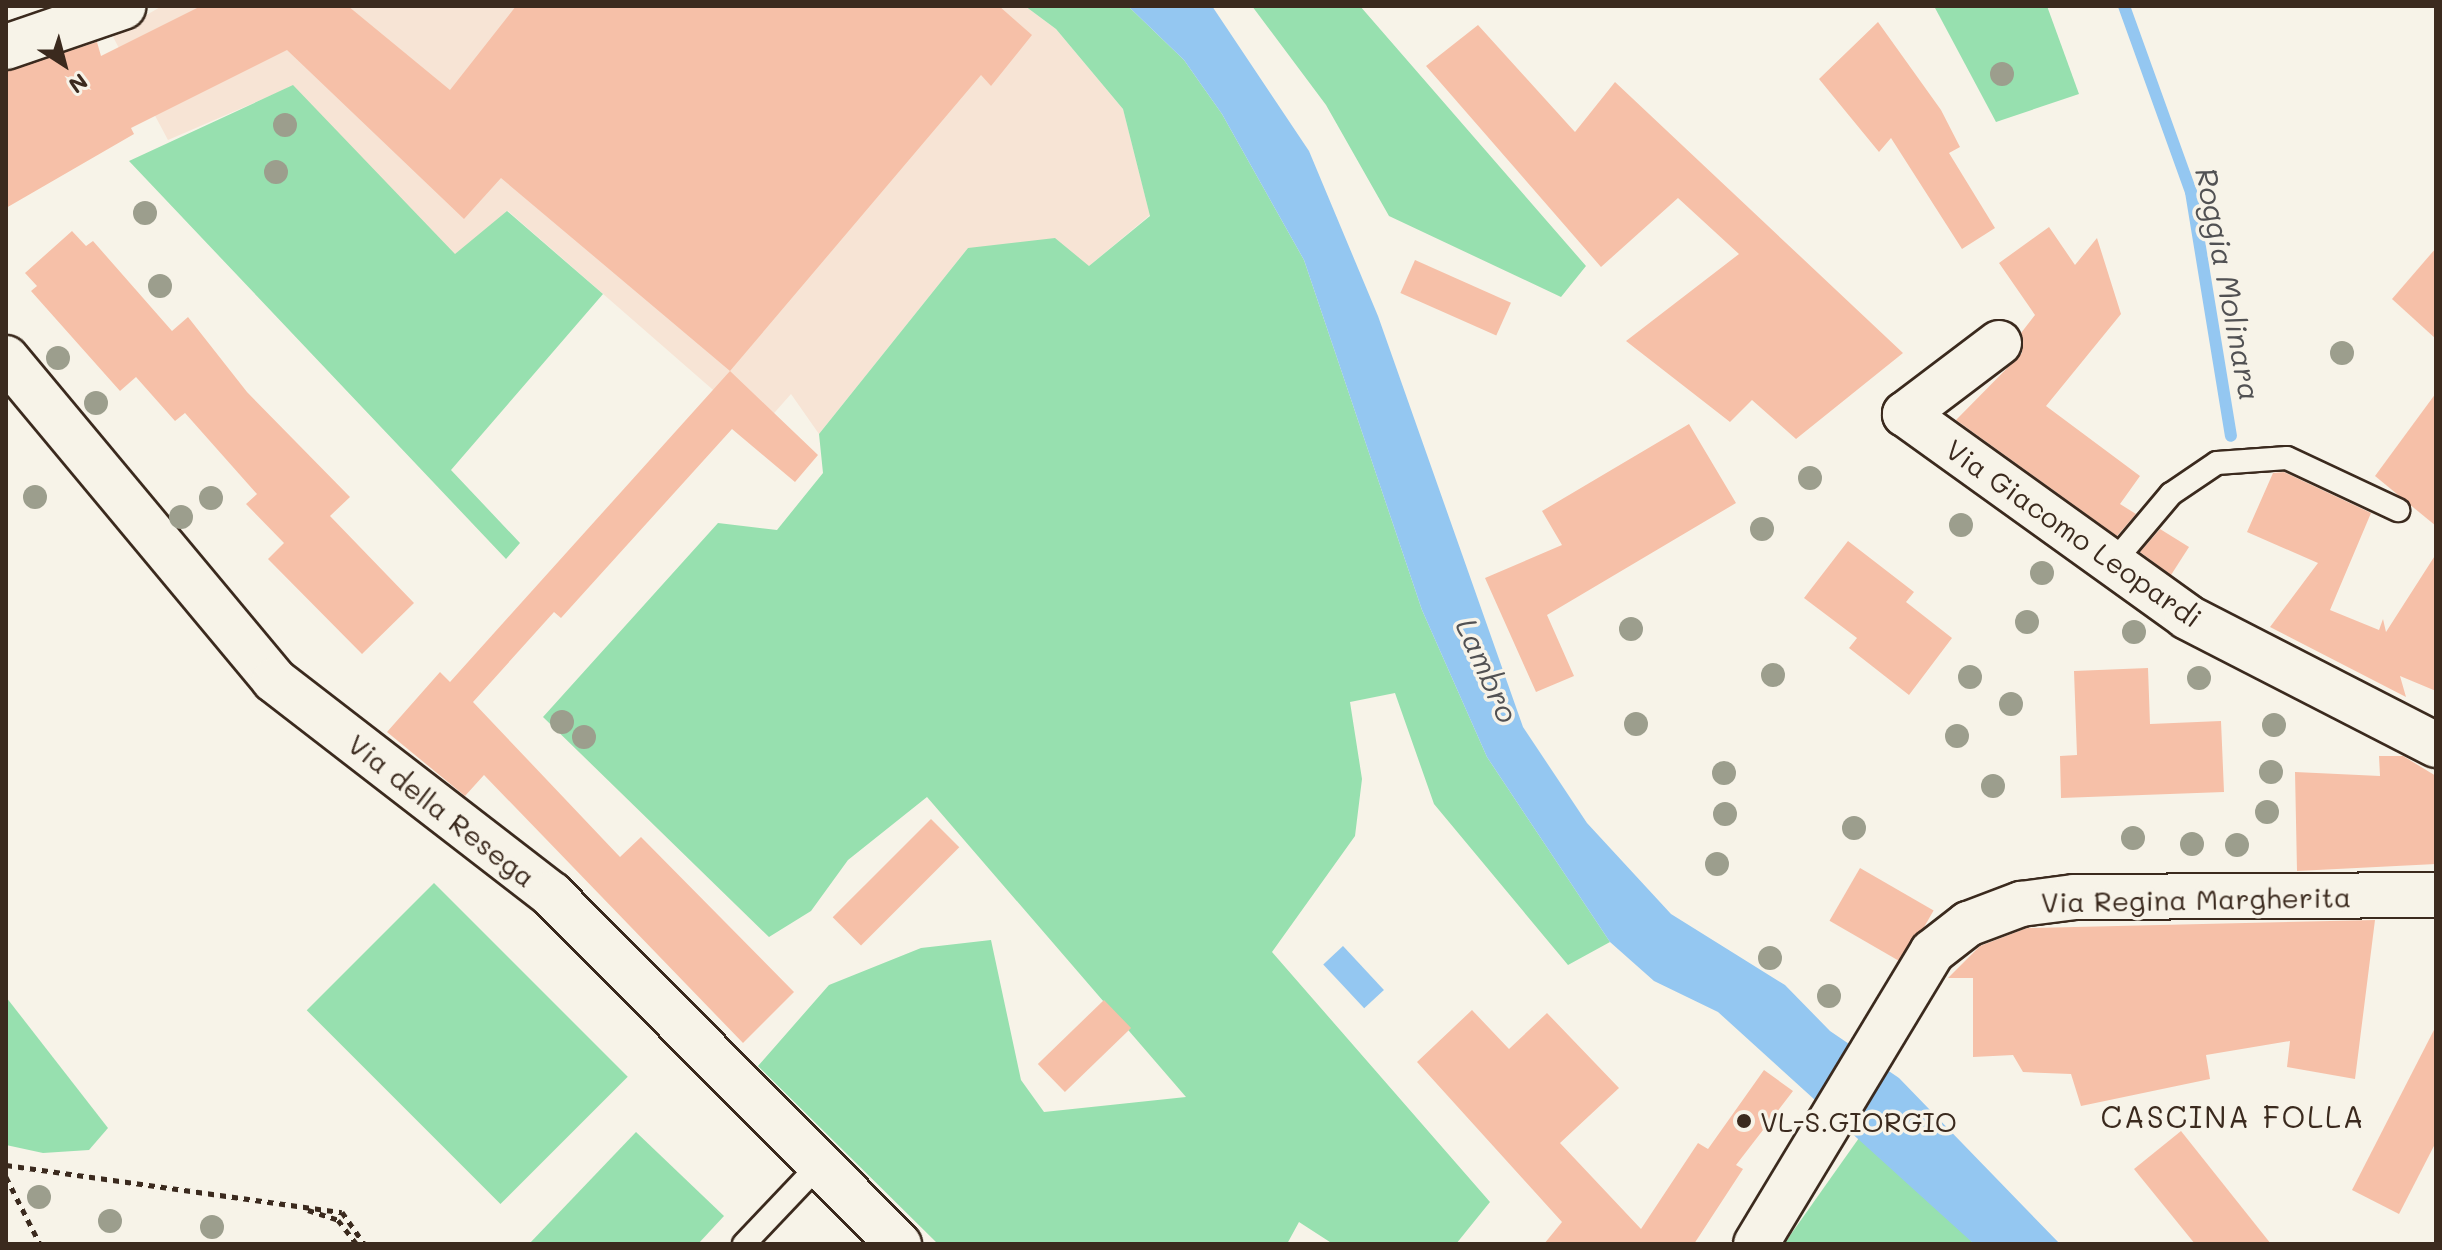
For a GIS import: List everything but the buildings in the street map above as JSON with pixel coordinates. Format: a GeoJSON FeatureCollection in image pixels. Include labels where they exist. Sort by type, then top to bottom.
{"type":"FeatureCollection","features":[{"type":"Feature","properties":{"kind":"street"},"geometry":{"type":"LineString","coordinates":[[6,47],[123,7]]}},
{"type":"Feature","properties":{"kind":"street","name":"Via Giacomo Leopardi"},"geometry":{"type":"LineString","coordinates":[[1999,343],[1905,414],[2187,617],[2436,745]]}},
{"type":"Feature","properties":{"kind":"street","name":"Via della Resega"},"geometry":{"type":"LineString","coordinates":[[6,358],[274,680],[551,894],[899,1244]]}},
{"type":"Feature","properties":{"kind":"street","name":"Via Regina Margherita"},"geometry":{"type":"LineString","coordinates":[[1756,1244],[1879,1045],[1932,952],[1968,924],[2021,904],[2074,897],[2436,895]]}},
{"type":"Feature","properties":{"kind":"lane"},"geometry":{"type":"LineString","coordinates":[[2112,564],[2171,494],[2217,463],[2287,458],[2398,510]]}},
{"type":"Feature","properties":{"kind":"lane"},"geometry":{"type":"LineString","coordinates":[[744,1244],[820,1164]]}},
{"type":"Feature","properties":{"kind":"path"},"geometry":{"type":"LineString","coordinates":[[6,1165],[342,1212],[364,1244]]}},
{"type":"Feature","properties":{"kind":"path"},"geometry":{"type":"LineString","coordinates":[[6,1177],[40,1244]]}},
{"type":"Feature","properties":{"kind":"path"},"geometry":{"type":"LineString","coordinates":[[296,1206],[338,1220],[357,1244]]}},
{"type":"Feature","properties":{"kind":"shaded area"},"geometry":{"type":"Polygon","coordinates":[[[162,6],[1025,6],[1056,29],[1123,109],[1150,215],[1089,266],[968,248],[819,434],[791,394],[759,430],[508,211],[455,255],[293,86],[168,140],[112,35],[162,6]]]}},
{"type":"Feature","properties":{"kind":"green space"},"geometry":{"type":"Polygon","coordinates":[[[1025,6],[1128,6],[1184,60],[1222,114],[1304,260],[1422,610],[1487,757],[1610,942],[1568,965],[1434,804],[1395,693],[1350,702],[1362,779],[1355,836],[1272,952],[1490,1202],[1456,1244],[1333,1244],[1299,1222],[1287,1244],[938,1244],[758,1066],[829,985],[921,948],[991,940],[1021,1080],[1044,1112],[1186,1097],[927,797],[848,860],[811,911],[769,937],[543,717],[718,523],[777,530],[823,473],[819,434],[968,248],[1055,238],[1089,266],[1150,216],[1123,109],[1056,29],[1025,6]]]}},
{"type":"Feature","properties":{"kind":"green space"},"geometry":{"type":"Polygon","coordinates":[[[1252,6],[1360,6],[1586,266],[1561,297],[1389,216],[1326,105],[1252,6]]]}},
{"type":"Feature","properties":{"kind":"green space"},"geometry":{"type":"Polygon","coordinates":[[[1934,6],[2047,6],[2079,94],[1996,122],[1934,6]]]}},
{"type":"Feature","properties":{"kind":"green space"},"geometry":{"type":"Polygon","coordinates":[[[293,85],[455,254],[507,211],[603,294],[451,470],[520,543],[506,559],[129,161],[293,85]]]}},
{"type":"Feature","properties":{"kind":"green space"},"geometry":{"type":"Polygon","coordinates":[[[434,883],[628,1077],[500,1204],[307,1010],[434,883]]]}},
{"type":"Feature","properties":{"kind":"green space"},"geometry":{"type":"Polygon","coordinates":[[[6,997],[108,1128],[89,1150],[43,1153],[6,1145],[6,997]]]}},
{"type":"Feature","properties":{"kind":"green space"},"geometry":{"type":"Polygon","coordinates":[[[636,1132],[724,1216],[698,1244],[529,1244],[636,1132]]]}},
{"type":"Feature","properties":{"kind":"green space"},"geometry":{"type":"Polygon","coordinates":[[[1859,1138],[1958,1226],[1974,1244],[1784,1244],[1859,1138]]]}},
{"type":"Feature","properties":{"kind":"water","name":"Lambro"},"geometry":{"type":"Polygon","coordinates":[[[1128,6],[1212,6],[1309,151],[1378,316],[1523,727],[1587,823],[1671,914],[1785,985],[1830,1031],[1899,1078],[2060,1244],[1974,1244],[1718,1012],[1654,981],[1610,942],[1487,757],[1422,610],[1304,260],[1222,114],[1184,60],[1128,6]]]}},
{"type":"Feature","properties":{"kind":"water"},"geometry":{"type":"Polygon","coordinates":[[[1343,946],[1384,990],[1364,1008],[1323,964],[1343,946]]]}},
{"type":"Feature","properties":{"kind":"waterway","name":"Roggia Molinara"},"geometry":{"type":"LineString","coordinates":[[2124,6],[2191,192],[2231,436]]}},
{"type":"Feature","properties":{"kind":"place","name":"VL-S.GIORGIO"},"geometry":{"type":"Point","coordinates":[1744,1121]}},
{"type":"Feature","properties":{"kind":"district","name":"CASCINA FOLLA"},"geometry":{"type":"Point","coordinates":[2233,1116]}}]}
